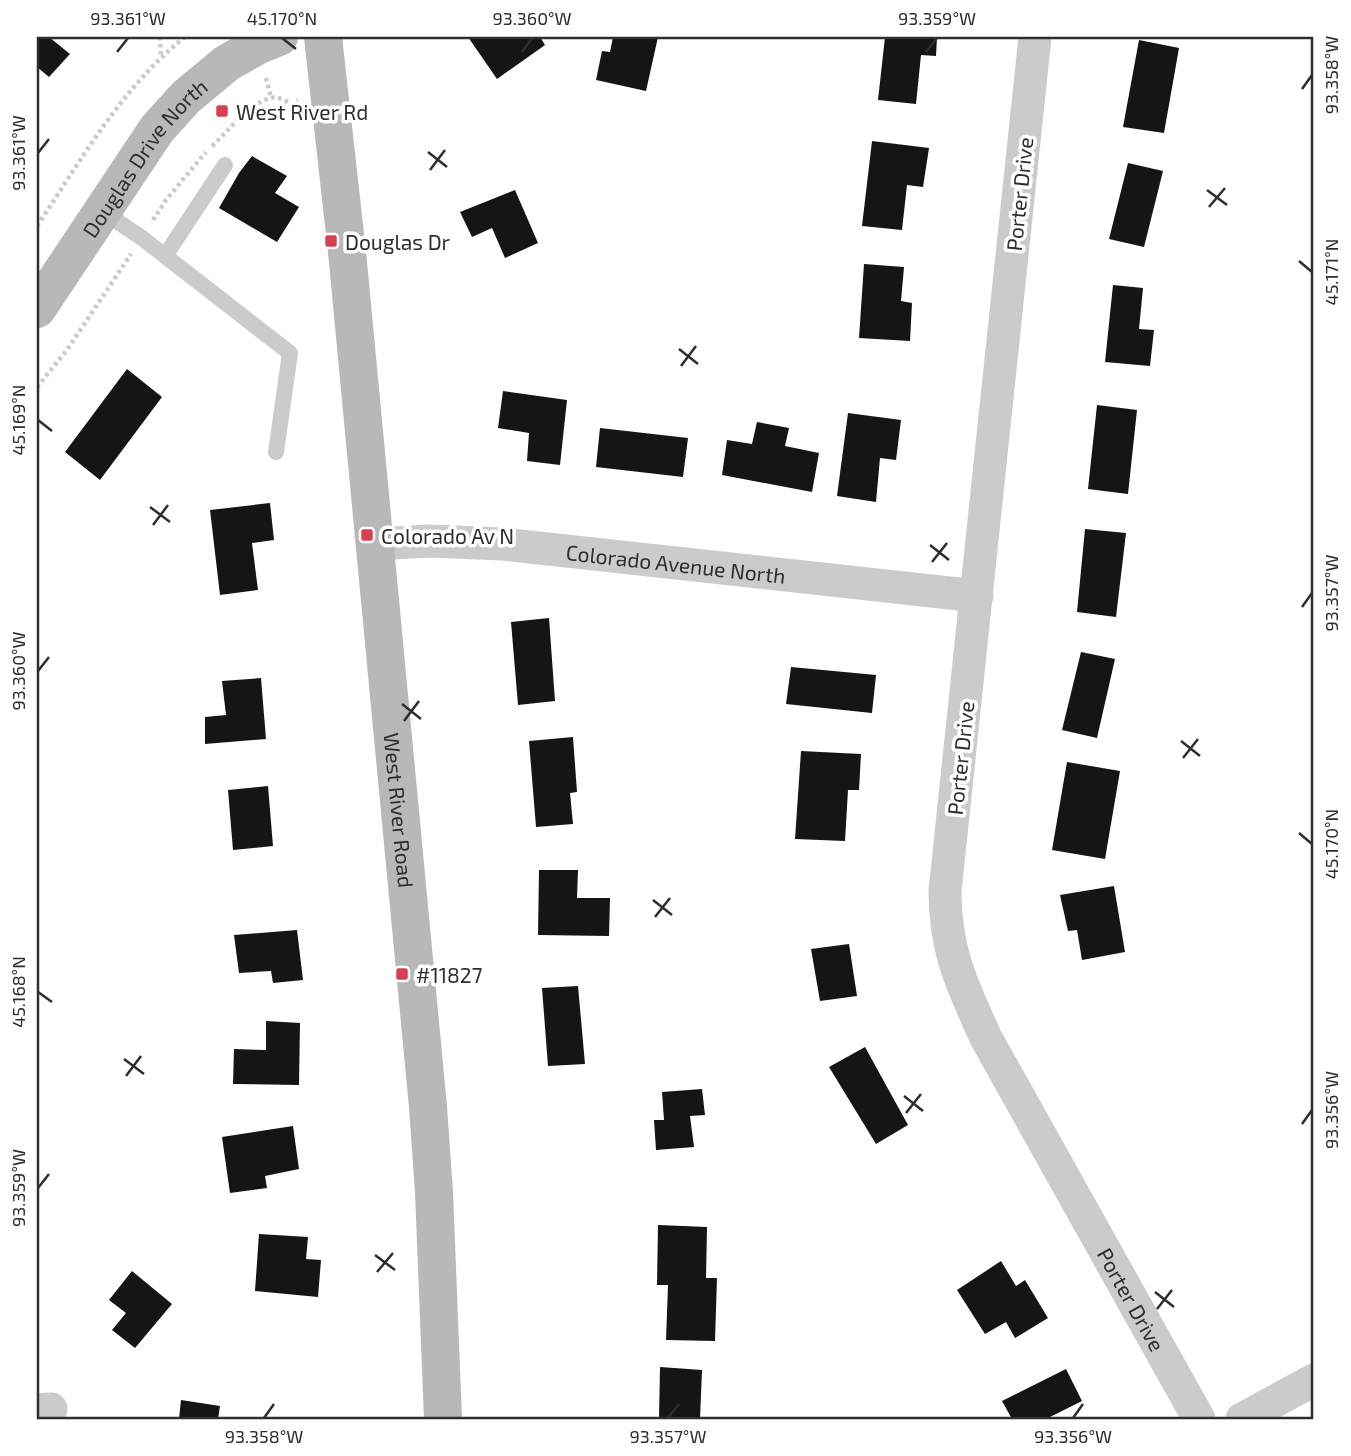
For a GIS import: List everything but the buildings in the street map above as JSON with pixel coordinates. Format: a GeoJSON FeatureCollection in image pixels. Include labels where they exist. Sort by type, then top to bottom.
{"type":"FeatureCollection","features":[{"type":"Feature","properties":{"kind":"main road","name":"Douglas Drive North"},"geometry":{"type":"LineString","coordinates":[[37,309],[157,129],[186,97],[227,63],[279,37]]}},
{"type":"Feature","properties":{"kind":"main road","name":"West River Road"},"geometry":{"type":"LineString","coordinates":[[323,37],[330,81],[376,544],[428,1107],[435,1206],[443,1419]]}},
{"type":"Feature","properties":{"kind":"street","name":"Porter Drive"},"geometry":{"type":"LineString","coordinates":[[1035,37],[945,891],[946,923],[962,986],[986,1038],[1199,1419]]}},
{"type":"Feature","properties":{"kind":"street","name":"Colorado Avenue North"},"geometry":{"type":"LineString","coordinates":[[376,544],[429,541],[503,544],[977,596]]}},
{"type":"Feature","properties":{"kind":"street"},"geometry":{"type":"LineString","coordinates":[[1242,1419],[1314,1380]]}},
{"type":"Feature","properties":{"kind":"lane"},"geometry":{"type":"LineString","coordinates":[[165,256],[225,165]]}},
{"type":"Feature","properties":{"kind":"lane"},"geometry":{"type":"LineString","coordinates":[[102,211],[290,353],[276,452]]}},
{"type":"Feature","properties":{"kind":"path"},"geometry":{"type":"LineString","coordinates":[[160,37],[161,57]]}},
{"type":"Feature","properties":{"kind":"path"},"geometry":{"type":"LineString","coordinates":[[37,226],[122,100],[161,57],[186,37]]}},
{"type":"Feature","properties":{"kind":"path"},"geometry":{"type":"LineString","coordinates":[[271,98],[279,98],[292,104]]}},
{"type":"Feature","properties":{"kind":"place","name":"West River Rd"},"geometry":{"type":"Point","coordinates":[222,111]}},
{"type":"Feature","properties":{"kind":"place","name":"Douglas Dr"},"geometry":{"type":"Point","coordinates":[331,241]}},
{"type":"Feature","properties":{"kind":"place","name":"Colorado Av N"},"geometry":{"type":"Point","coordinates":[367,535]}},
{"type":"Feature","properties":{"kind":"place","name":"#11827"},"geometry":{"type":"Point","coordinates":[402,974]}}]}
